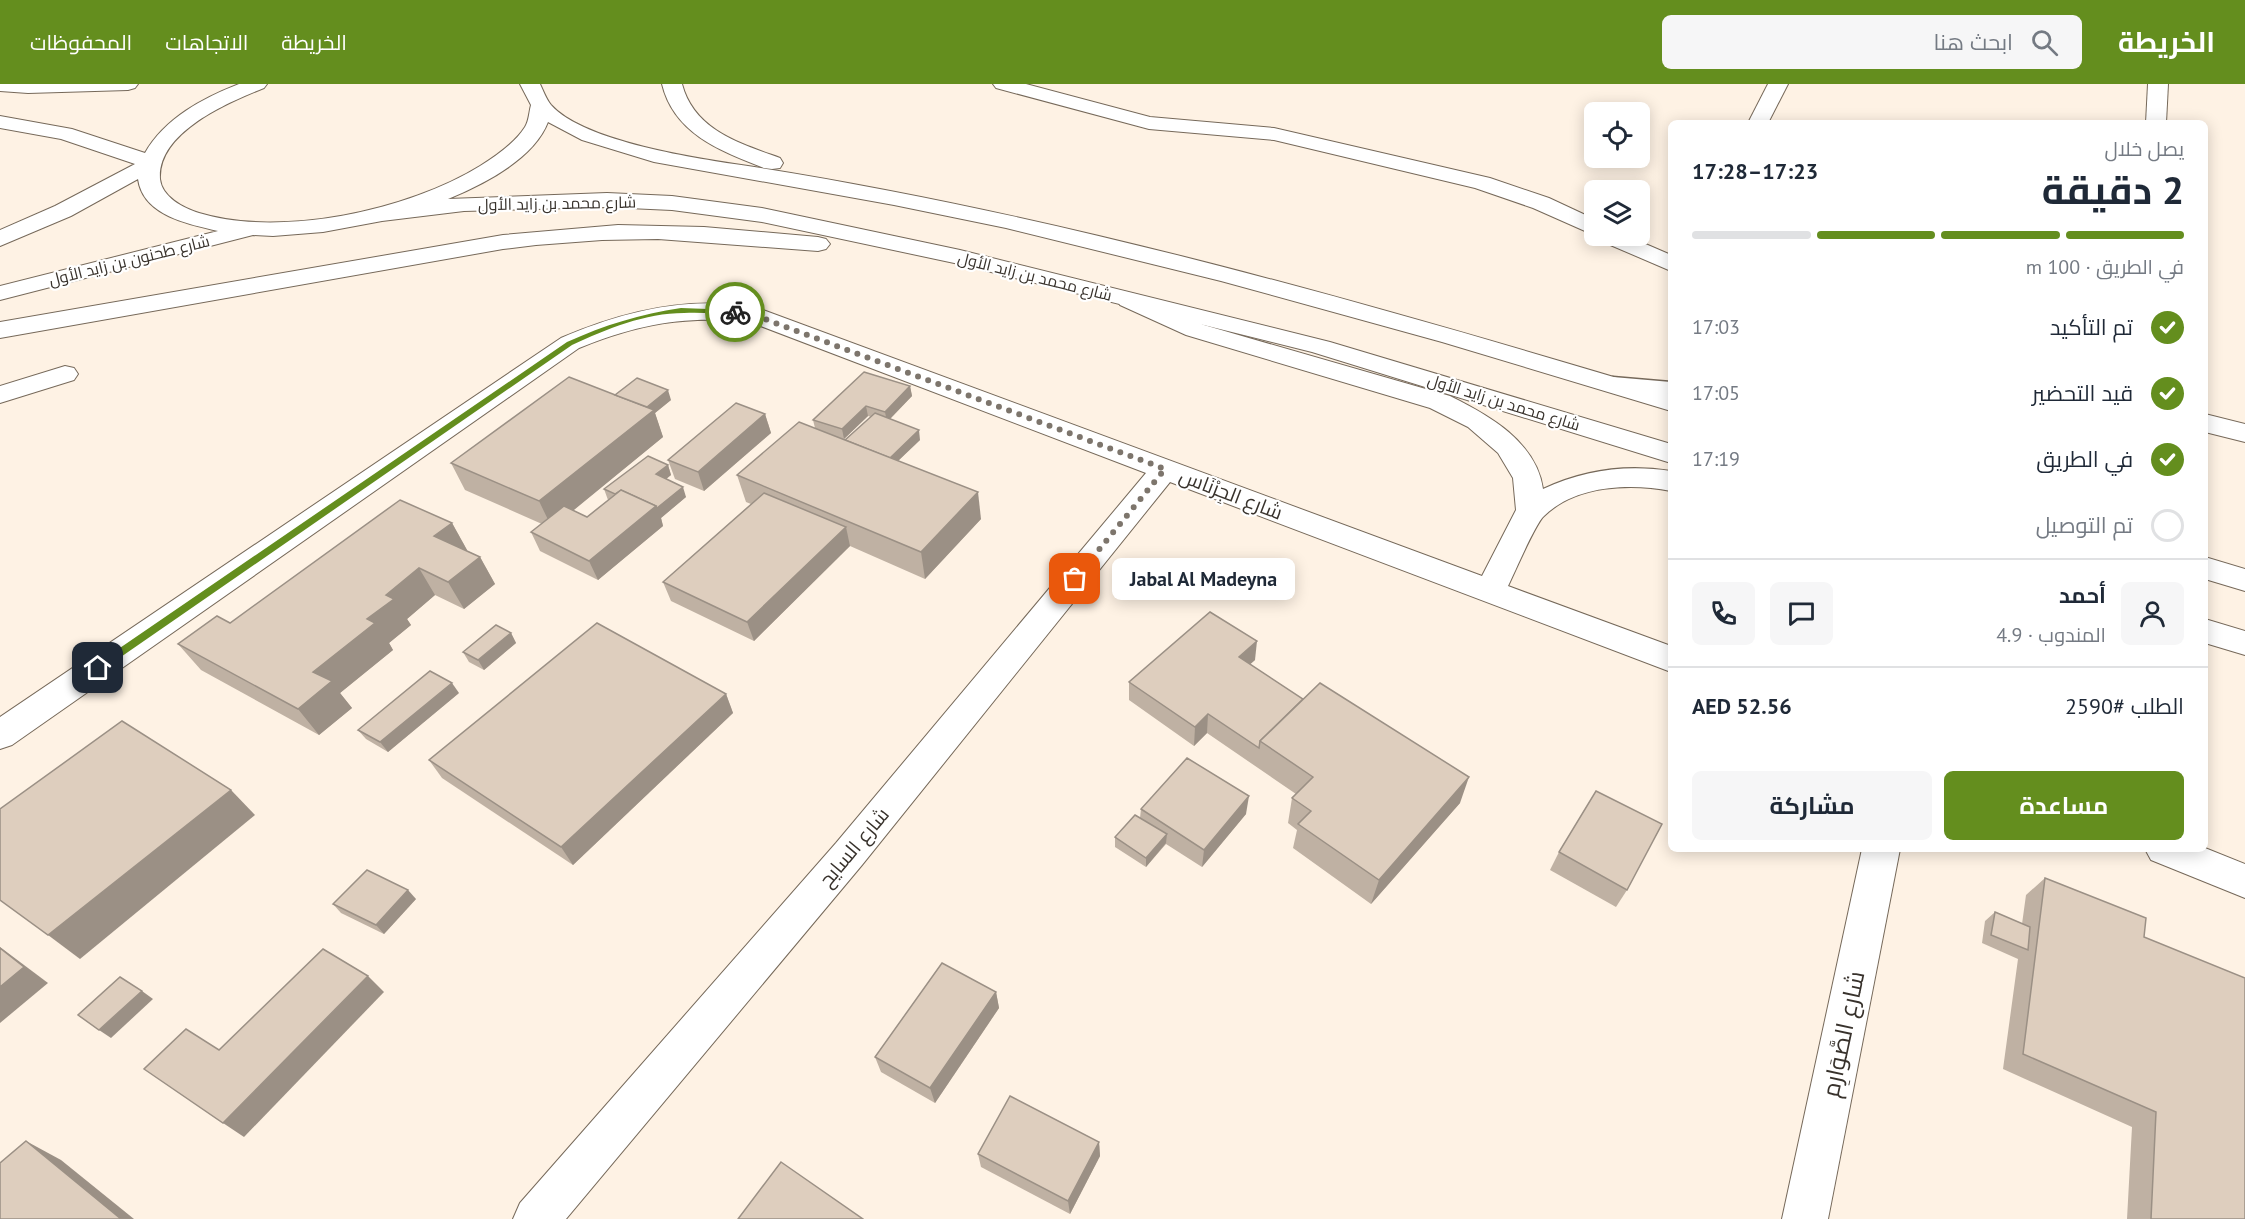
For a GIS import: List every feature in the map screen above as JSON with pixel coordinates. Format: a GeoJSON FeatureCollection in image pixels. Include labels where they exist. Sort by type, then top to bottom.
{"type":"FeatureCollection","features":[{"type":"Feature","properties":{"kind":"main road"},"geometry":{"type":"LineString","coordinates":[[0,85],[28,87],[128,84]]}},
{"type":"Feature","properties":{"kind":"main road"},"geometry":{"type":"LineString","coordinates":[[257,84],[207,107],[176,128],[159,145],[149,164],[149,181],[156,196],[171,209],[193,219],[223,225],[258,228],[340,223],[382,214],[435,197],[481,176],[514,153],[534,129],[542,96]]}},
{"type":"Feature","properties":{"kind":"main road"},"geometry":{"type":"LineString","coordinates":[[672,84],[679,105],[692,122],[713,137],[832,186]]}},
{"type":"Feature","properties":{"kind":"main road"},"geometry":{"type":"LineString","coordinates":[[1003,84],[1149,123],[1274,134],[1482,183],[1540,203],[1584,223]]}},
{"type":"Feature","properties":{"kind":"main road"},"geometry":{"type":"LineString","coordinates":[[1760,120],[1778,84]]}},
{"type":"Feature","properties":{"kind":"main road"},"geometry":{"type":"LineString","coordinates":[[2156,120],[2157,84]]}},
{"type":"Feature","properties":{"kind":"main road"},"geometry":{"type":"LineString","coordinates":[[542,96],[552,118],[577,130],[638,151],[673,160],[832,186],[1104,243],[1402,322],[1668,402]]}},
{"type":"Feature","properties":{"kind":"main road"},"geometry":{"type":"LineString","coordinates":[[0,122],[65,133],[149,164]]}},
{"type":"Feature","properties":{"kind":"main road"},"geometry":{"type":"LineString","coordinates":[[0,239],[63,211],[149,164]]}},
{"type":"Feature","properties":{"kind":"main road","name":"شارع محمد بن زايد الأول"},"geometry":{"type":"LineString","coordinates":[[382,214],[464,204],[534,201],[672,203],[762,215],[960,257],[1321,347],[1668,453]]}},
{"type":"Feature","properties":{"kind":"main road","name":"شارع طحنون بن زايد الأول"},"geometry":{"type":"LineString","coordinates":[[0,293],[258,228]]}},
{"type":"Feature","properties":{"kind":"main road"},"geometry":{"type":"LineString","coordinates":[[0,330],[458,249],[570,235],[634,232],[698,234],[960,257]]}},
{"type":"Feature","properties":{"kind":"main road"},"geometry":{"type":"LineString","coordinates":[[1631,246],[1668,263]]}},
{"type":"Feature","properties":{"kind":"main road"},"geometry":{"type":"LineString","coordinates":[[1129,300],[1195,330],[1440,402],[1478,421],[1509,447],[1527,478],[1531,510]]}},
{"type":"Feature","properties":{"kind":"main road","name":"شارع الجِرْنَاس"},"geometry":{"type":"LineString","coordinates":[[0,735],[570,343],[604,328],[643,316],[691,310],[720,310],[754,315],[1668,658]]}},
{"type":"Feature","properties":{"kind":"main road"},"geometry":{"type":"LineString","coordinates":[[0,395],[65,374]]}},
{"type":"Feature","properties":{"kind":"main road"},"geometry":{"type":"LineString","coordinates":[[2208,424],[2245,434]]}},
{"type":"Feature","properties":{"kind":"main road","name":"شارع السايح"},"geometry":{"type":"LineString","coordinates":[[536,1219],[849,854],[1165,469]]}},
{"type":"Feature","properties":{"kind":"main road"},"geometry":{"type":"LineString","coordinates":[[1490,591],[1531,510],[1555,495],[1582,484],[1614,478],[1648,477],[1668,480]]}},
{"type":"Feature","properties":{"kind":"main road"},"geometry":{"type":"LineString","coordinates":[[2208,569],[2245,580]]}},
{"type":"Feature","properties":{"kind":"main road"},"geometry":{"type":"LineString","coordinates":[[2208,633],[2245,643]]}},
{"type":"Feature","properties":{"kind":"main road","name":"شارع الصَّوَارِم"},"geometry":{"type":"LineString","coordinates":[[1805,1219],[1880,852]]}},
{"type":"Feature","properties":{"kind":"main road"},"geometry":{"type":"LineString","coordinates":[[2172,852],[2245,881]]}},
{"type":"Feature","properties":{"kind":"lane"},"geometry":{"type":"LineString","coordinates":[[1602,382],[1668,388]]}},
{"type":"Feature","properties":{"kind":"building"},"geometry":{"type":"Polygon","coordinates":[[[864,372],[910,386],[885,412],[866,406],[842,429],[813,420],[864,372]]]}},
{"type":"Feature","properties":{"kind":"building"},"geometry":{"type":"Polygon","coordinates":[[[569,377],[654,410],[539,501],[451,463],[569,377]]]}},
{"type":"Feature","properties":{"kind":"building"},"geometry":{"type":"Polygon","coordinates":[[[637,378],[668,390],[647,407],[615,395],[637,378]]]}},
{"type":"Feature","properties":{"kind":"building"},"geometry":{"type":"Polygon","coordinates":[[[736,403],[765,414],[698,472],[668,460],[736,403]]]}},
{"type":"Feature","properties":{"kind":"building"},"geometry":{"type":"Polygon","coordinates":[[[875,413],[919,430],[890,458],[845,440],[875,413]]]}},
{"type":"Feature","properties":{"kind":"building"},"geometry":{"type":"Polygon","coordinates":[[[799,422],[978,492],[921,552],[737,475],[799,422]]]}},
{"type":"Feature","properties":{"kind":"building"},"geometry":{"type":"Polygon","coordinates":[[[648,456],[668,465],[656,474],[683,487],[657,508],[621,490],[615,494],[604,489],[648,456]]]}},
{"type":"Feature","properties":{"kind":"building"},"geometry":{"type":"Polygon","coordinates":[[[621,490],[656,506],[589,561],[531,532],[564,506],[587,517],[621,490]]]}},
{"type":"Feature","properties":{"kind":"building"},"geometry":{"type":"Polygon","coordinates":[[[764,493],[846,527],[747,622],[663,582],[764,493]]]}},
{"type":"Feature","properties":{"kind":"building"},"geometry":{"type":"Polygon","coordinates":[[[400,500],[452,523],[434,536],[480,557],[448,582],[419,568],[386,595],[394,599],[367,619],[375,623],[313,672],[332,681],[298,709],[178,644],[217,616],[230,623],[400,500]]]}},
{"type":"Feature","properties":{"kind":"building"},"geometry":{"type":"Polygon","coordinates":[[[1210,612],[1257,641],[1239,657],[1303,699],[1260,741],[1259,748],[1208,714],[1195,727],[1129,682],[1210,612]]]}},
{"type":"Feature","properties":{"kind":"building"},"geometry":{"type":"Polygon","coordinates":[[[597,623],[726,694],[561,847],[429,760],[597,623]]]}},
{"type":"Feature","properties":{"kind":"building"},"geometry":{"type":"Polygon","coordinates":[[[496,625],[511,633],[478,660],[463,652],[496,625]]]}},
{"type":"Feature","properties":{"kind":"building"},"geometry":{"type":"Polygon","coordinates":[[[430,671],[452,683],[380,742],[358,730],[430,671]]]}},
{"type":"Feature","properties":{"kind":"building"},"geometry":{"type":"Polygon","coordinates":[[[1320,683],[1469,777],[1379,880],[1298,824],[1311,811],[1292,798],[1313,777],[1260,741],[1320,683]]]}},
{"type":"Feature","properties":{"kind":"building"},"geometry":{"type":"Polygon","coordinates":[[[122,721],[231,790],[48,935],[0,900],[0,809],[122,721]]]}},
{"type":"Feature","properties":{"kind":"building"},"geometry":{"type":"Polygon","coordinates":[[[1187,758],[1249,796],[1204,850],[1141,809],[1187,758]]]}},
{"type":"Feature","properties":{"kind":"building"},"geometry":{"type":"Polygon","coordinates":[[[1596,791],[1662,824],[1627,890],[1559,852],[1596,791]]]}},
{"type":"Feature","properties":{"kind":"building"},"geometry":{"type":"Polygon","coordinates":[[[1135,815],[1167,834],[1146,858],[1115,837],[1135,815]]]}},
{"type":"Feature","properties":{"kind":"building"},"geometry":{"type":"Polygon","coordinates":[[[367,870],[408,890],[376,925],[333,904],[367,870]]]}},
{"type":"Feature","properties":{"kind":"building"},"geometry":{"type":"Polygon","coordinates":[[[2045,878],[2146,918],[2144,937],[2245,978],[2245,1219],[2151,1219],[2156,1112],[2023,1054],[2045,878]]]}},
{"type":"Feature","properties":{"kind":"building"},"geometry":{"type":"Polygon","coordinates":[[[1995,912],[2030,927],[2028,950],[1991,935],[1995,912]]]}},
{"type":"Feature","properties":{"kind":"building"},"geometry":{"type":"Polygon","coordinates":[[[0,948],[24,967],[0,987],[0,948]]]}},
{"type":"Feature","properties":{"kind":"building"},"geometry":{"type":"Polygon","coordinates":[[[323,949],[368,976],[223,1123],[144,1069],[186,1029],[219,1050],[323,949]]]}},
{"type":"Feature","properties":{"kind":"building"},"geometry":{"type":"Polygon","coordinates":[[[942,963],[996,992],[930,1088],[875,1057],[942,963]]]}},
{"type":"Feature","properties":{"kind":"building"},"geometry":{"type":"Polygon","coordinates":[[[120,977],[142,991],[99,1030],[78,1015],[120,977]]]}},
{"type":"Feature","properties":{"kind":"building"},"geometry":{"type":"Polygon","coordinates":[[[1010,1096],[1099,1142],[1068,1201],[978,1154],[1010,1096]]]}},
{"type":"Feature","properties":{"kind":"building"},"geometry":{"type":"Polygon","coordinates":[[[26,1141],[121,1219],[0,1219],[0,1163],[26,1141]]]}},
{"type":"Feature","properties":{"kind":"building"},"geometry":{"type":"Polygon","coordinates":[[[781,1162],[863,1219],[738,1219],[781,1162]]]}},
{"type":"Feature","properties":{"kind":"way so far"},"geometry":{"type":"LineString","coordinates":[[735,312],[754,315],[1165,469],[1075,579]]}},
{"type":"Feature","properties":{"kind":"place","name":"Jabal Al Madeyna"},"geometry":{"type":"Point","coordinates":[1075,579]}},
{"type":"Feature","properties":{"kind":"route"},"geometry":{"type":"LineString","coordinates":[[98,668],[570,343],[604,328],[643,316],[681,310],[735,312]]}}]}
